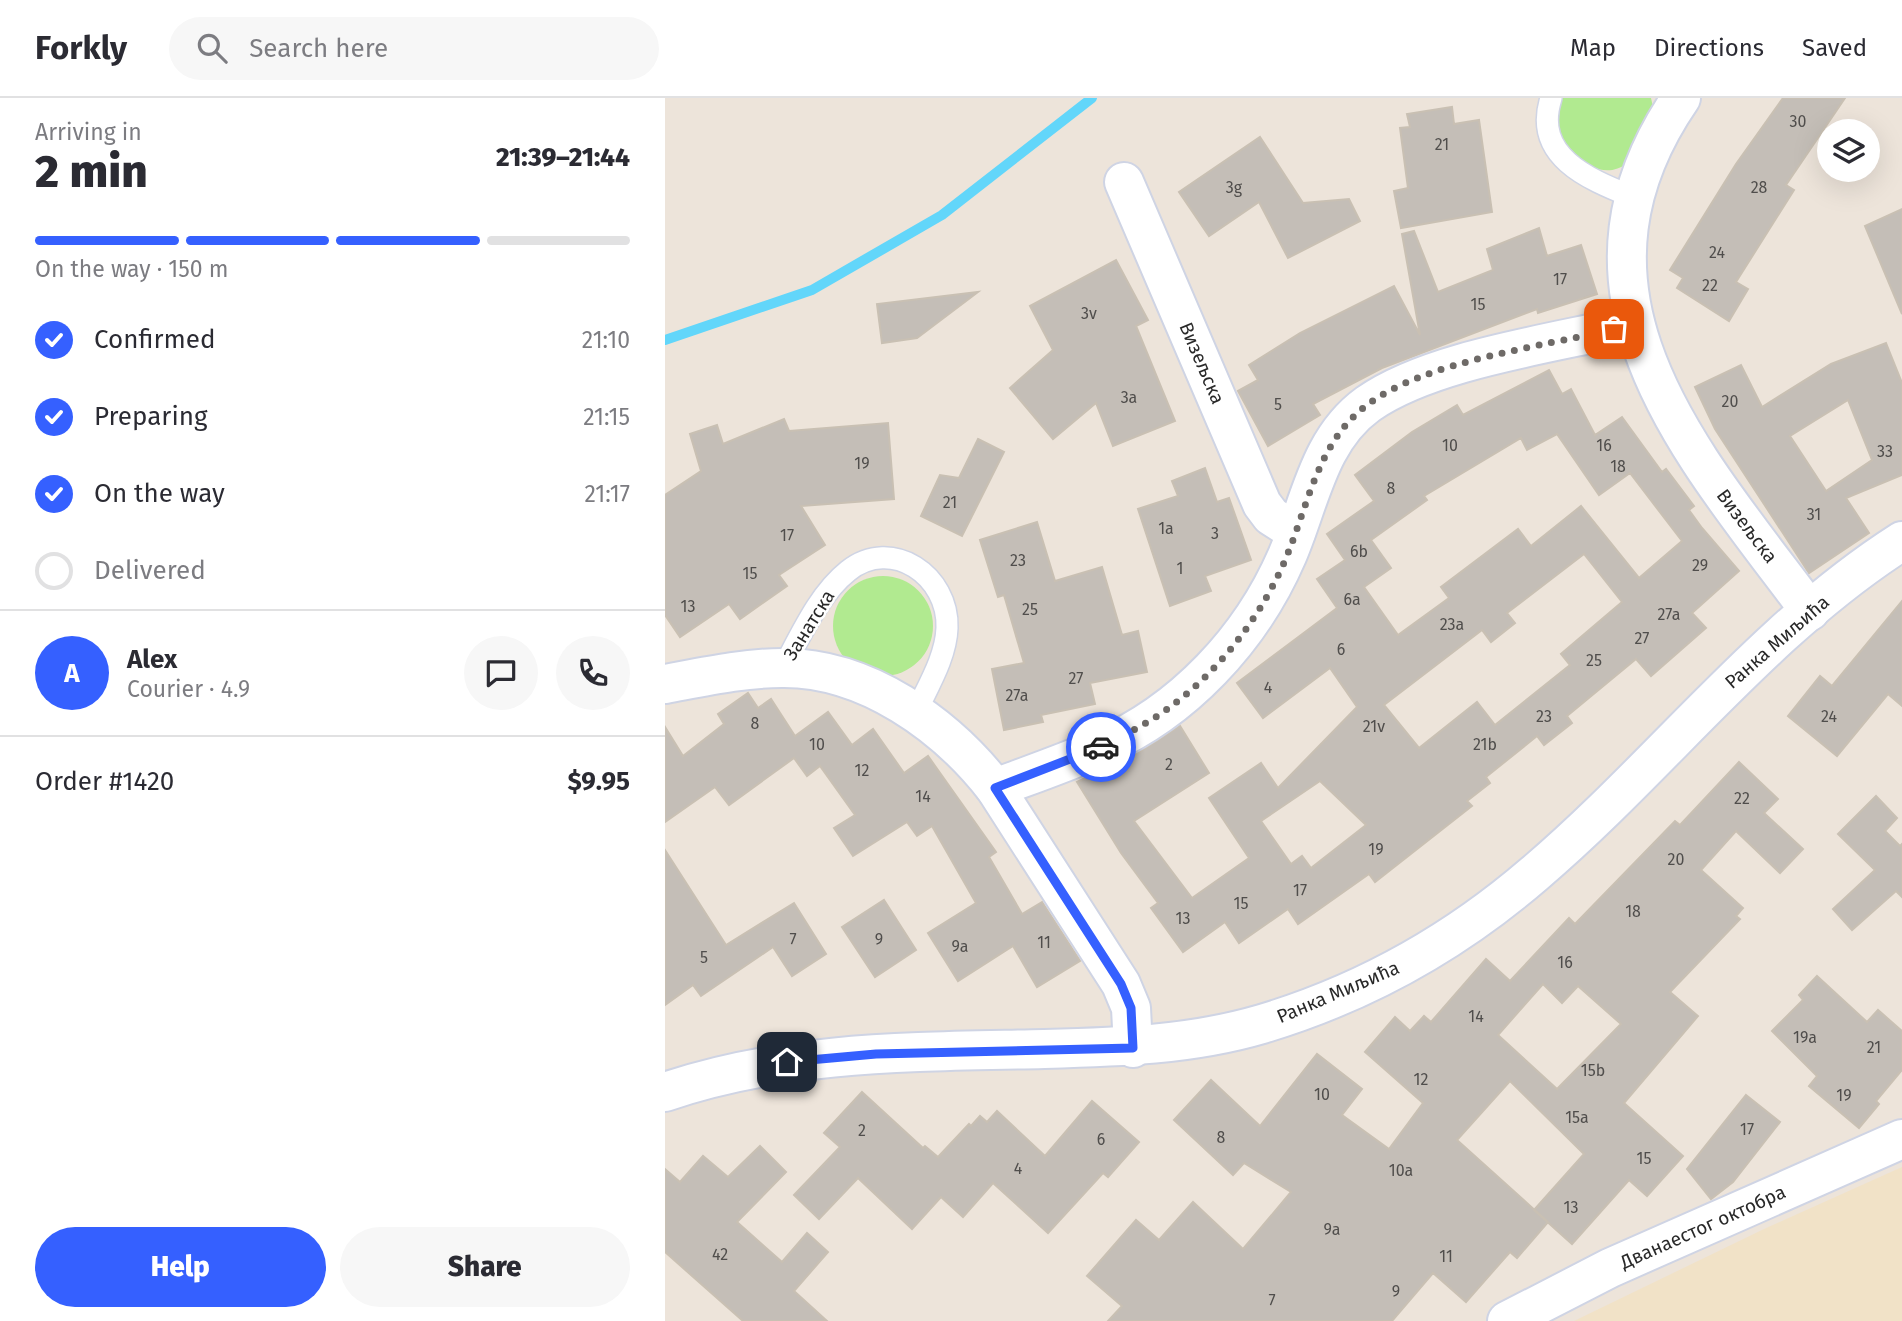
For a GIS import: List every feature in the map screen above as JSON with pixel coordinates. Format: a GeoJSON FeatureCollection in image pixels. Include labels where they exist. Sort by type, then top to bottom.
{"type":"FeatureCollection","features":[{"type":"Feature","properties":{"kind":"street","name":"Визељска"},"geometry":{"type":"LineString","coordinates":[[1681,98],[1659,137],[1635,198],[1625,251],[1635,324],[1657,382],[1682,435],[1810,611]]}},
{"type":"Feature","properties":{"kind":"street","name":"Визељска"},"geometry":{"type":"LineString","coordinates":[[1124,182],[1262,504],[1271,516],[1296,532]]}},
{"type":"Feature","properties":{"kind":"street"},"geometry":{"type":"LineString","coordinates":[[995,788],[1101,747],[1171,707],[1222,657],[1270,593],[1296,532],[1315,475],[1332,443],[1346,424],[1386,393],[1420,377],[1491,357],[1635,324]]}},
{"type":"Feature","properties":{"kind":"street","name":"Ранка Миљића"},"geometry":{"type":"LineString","coordinates":[[665,1092],[742,1070],[849,1055],[1133,1048],[1220,1035],[1276,1019],[1345,994],[1399,968],[1452,936],[1533,875],[1758,656],[1810,611],[1902,541]]}},
{"type":"Feature","properties":{"kind":"street","name":"Занатска"},"geometry":{"type":"LineString","coordinates":[[665,684],[726,672],[783,667],[823,672],[850,681],[916,712],[973,759],[995,788],[1121,984],[1131,1008],[1133,1048]]}},
{"type":"Feature","properties":{"kind":"street","name":"Дванаестог октобра"},"geometry":{"type":"LineString","coordinates":[[1507,1321],[1610,1268],[1902,1139]]}},
{"type":"Feature","properties":{"kind":"lane"},"geometry":{"type":"LineString","coordinates":[[1551,98],[1546,124],[1556,149],[1577,172],[1635,198]]}},
{"type":"Feature","properties":{"kind":"lane","name":"Занатска"},"geometry":{"type":"LineString","coordinates":[[783,667],[807,624],[838,580],[865,561],[900,559],[918,568],[934,581],[943,601],[947,627],[941,655],[916,712]]}},
{"type":"Feature","properties":{"kind":"shaded area"},"geometry":{"type":"Polygon","coordinates":[[[1902,1167],[1902,1321],[1574,1321],[1764,1229],[1902,1167]]]}},
{"type":"Feature","properties":{"kind":"green space"},"geometry":{"type":"Polygon","coordinates":[[[1560,98],[1651,98],[1656,121],[1640,149],[1628,163],[1617,169],[1597,169],[1580,158],[1558,135],[1560,98]]]}},
{"type":"Feature","properties":{"kind":"green space"},"geometry":{"type":"Polygon","coordinates":[[[883,576],[911,584],[925,598],[933,626],[925,654],[911,668],[883,676],[855,668],[841,654],[833,626],[841,598],[855,584],[883,576]]]}},
{"type":"Feature","properties":{"kind":"building"},"geometry":{"type":"Polygon","coordinates":[[[1783,98],[1845,98],[1831,119],[1817,119],[1817,139],[1786,185],[1794,190],[1736,282],[1748,289],[1729,321],[1677,288],[1683,278],[1670,270],[1736,164],[1783,98]]]}},
{"type":"Feature","properties":{"kind":"building"},"geometry":{"type":"Polygon","coordinates":[[[1452,107],[1454,124],[1479,120],[1492,212],[1401,228],[1394,191],[1408,188],[1400,128],[1410,127],[1407,114],[1452,107]]]}},
{"type":"Feature","properties":{"kind":"building"},"geometry":{"type":"Polygon","coordinates":[[[1260,137],[1303,203],[1349,199],[1360,221],[1288,258],[1259,202],[1209,236],[1179,192],[1260,137]]]}},
{"type":"Feature","properties":{"kind":"building"},"geometry":{"type":"Polygon","coordinates":[[[1902,209],[1902,314],[1865,226],[1902,209]]]}},
{"type":"Feature","properties":{"kind":"building"},"geometry":{"type":"Polygon","coordinates":[[[1539,228],[1547,256],[1581,245],[1597,294],[1538,313],[1537,309],[1382,368],[1313,404],[1320,415],[1268,446],[1238,391],[1258,380],[1249,365],[1300,333],[1394,286],[1420,335],[1402,234],[1414,231],[1438,292],[1493,270],[1487,249],[1539,228]]]}},
{"type":"Feature","properties":{"kind":"building"},"geometry":{"type":"Polygon","coordinates":[[[1116,260],[1148,320],[1136,326],[1175,421],[1113,446],[1096,403],[1053,439],[1010,388],[1053,350],[1030,306],[1116,260]]]}},
{"type":"Feature","properties":{"kind":"building"},"geometry":{"type":"Polygon","coordinates":[[[978,292],[917,338],[882,343],[877,304],[978,292]]]}},
{"type":"Feature","properties":{"kind":"building"},"geometry":{"type":"Polygon","coordinates":[[[1886,343],[1902,383],[1902,475],[1846,498],[1869,533],[1809,573],[1715,429],[1695,387],[1741,365],[1762,407],[1831,364],[1886,343]],[[1848,400],[1790,436],[1826,491],[1872,460],[1848,400]]]}},
{"type":"Feature","properties":{"kind":"building"},"geometry":{"type":"Polygon","coordinates":[[[1549,370],[1562,394],[1571,389],[1595,435],[1622,417],[1662,472],[1666,469],[1694,506],[1689,510],[1739,571],[1692,613],[1706,628],[1651,676],[1636,659],[1567,716],[1572,723],[1544,745],[1537,736],[1486,777],[1490,783],[1467,801],[1472,806],[1375,882],[1369,874],[1298,924],[1288,909],[1239,943],[1225,922],[1183,952],[1151,908],[1158,903],[1121,853],[1077,782],[1139,752],[1180,726],[1209,773],[1134,821],[1192,898],[1249,858],[1209,798],[1261,763],[1278,788],[1357,707],[1330,668],[1263,718],[1237,683],[1337,608],[1317,579],[1345,560],[1327,534],[1374,501],[1355,475],[1412,432],[1457,405],[1463,415],[1549,370]],[[1557,434],[1527,450],[1521,438],[1424,496],[1427,500],[1371,540],[1391,568],[1364,587],[1398,635],[1449,598],[1441,587],[1518,529],[1531,546],[1581,506],[1639,578],[1682,541],[1630,473],[1599,495],[1557,434]],[[1584,554],[1507,613],[1515,623],[1491,642],[1482,630],[1384,705],[1419,748],[1477,702],[1495,725],[1570,665],[1561,654],[1622,602],[1584,554]],[[1320,781],[1261,821],[1291,864],[1302,856],[1311,868],[1366,825],[1320,781]]]}},
{"type":"Feature","properties":{"kind":"building"},"geometry":{"type":"Polygon","coordinates":[[[784,419],[789,431],[888,423],[894,499],[801,506],[825,545],[779,575],[787,586],[740,619],[729,604],[680,637],[665,615],[665,495],[701,471],[690,434],[717,425],[723,444],[784,419]]]}},
{"type":"Feature","properties":{"kind":"building"},"geometry":{"type":"Polygon","coordinates":[[[978,439],[1004,452],[962,536],[921,516],[940,475],[959,478],[978,439]]]}},
{"type":"Feature","properties":{"kind":"building"},"geometry":{"type":"Polygon","coordinates":[[[1205,468],[1217,502],[1229,498],[1251,560],[1205,576],[1211,591],[1170,606],[1138,509],[1178,496],[1172,481],[1205,468]]]}},
{"type":"Feature","properties":{"kind":"building"},"geometry":{"type":"Polygon","coordinates":[[[1037,522],[1055,581],[1102,567],[1122,635],[1138,631],[1147,672],[1090,683],[1095,704],[1041,715],[1043,722],[1004,730],[992,669],[1024,663],[1004,595],[998,597],[980,540],[1037,522]]]}},
{"type":"Feature","properties":{"kind":"building"},"geometry":{"type":"Polygon","coordinates":[[[1902,601],[1902,706],[1888,694],[1837,756],[1788,716],[1820,676],[1832,686],[1902,601]]]}},
{"type":"Feature","properties":{"kind":"building"},"geometry":{"type":"Polygon","coordinates":[[[748,693],[758,708],[771,699],[795,736],[828,712],[852,745],[873,729],[904,773],[928,756],[996,852],[989,857],[1022,914],[1042,902],[1080,961],[1037,987],[1013,946],[958,981],[928,933],[976,903],[932,826],[917,836],[907,822],[853,856],[834,828],[855,815],[820,766],[807,776],[794,758],[729,805],[715,787],[665,822],[665,727],[683,756],[724,724],[718,714],[748,693]]]}},
{"type":"Feature","properties":{"kind":"building"},"geometry":{"type":"Polygon","coordinates":[[[1739,762],[1778,799],[1764,813],[1803,849],[1780,873],[1736,831],[1701,870],[1743,908],[1736,916],[1740,919],[1670,992],[1698,1016],[1624,1103],[1683,1156],[1647,1196],[1629,1180],[1572,1244],[1548,1222],[1517,1258],[1510,1252],[1466,1302],[1433,1273],[1392,1321],[1108,1321],[1122,1306],[1087,1276],[1136,1220],[1159,1240],[1193,1202],[1243,1249],[1291,1192],[1244,1163],[1233,1175],[1174,1120],[1211,1080],[1260,1126],[1317,1054],[1362,1089],[1342,1115],[1389,1149],[1423,1103],[1365,1052],[1395,1017],[1410,1031],[1424,1016],[1431,1022],[1486,959],[1510,981],[1569,918],[1575,924],[1675,821],[1680,825],[1739,762]],[[1543,984],[1498,1035],[1557,1089],[1621,1024],[1578,986],[1562,1003],[1543,984]],[[1510,1081],[1457,1140],[1534,1210],[1584,1154],[1510,1081]]]}},
{"type":"Feature","properties":{"kind":"building"},"geometry":{"type":"Polygon","coordinates":[[[1876,796],[1897,818],[1885,831],[1900,846],[1902,844],[1902,897],[1896,891],[1852,930],[1833,909],[1875,870],[1838,834],[1876,796]]]}},
{"type":"Feature","properties":{"kind":"building"},"geometry":{"type":"Polygon","coordinates":[[[665,850],[726,945],[794,903],[826,954],[792,976],[773,947],[701,996],[693,985],[665,1005],[665,850]]]}},
{"type":"Feature","properties":{"kind":"building"},"geometry":{"type":"Polygon","coordinates":[[[884,900],[916,950],[875,977],[842,927],[884,900]]]}},
{"type":"Feature","properties":{"kind":"building"},"geometry":{"type":"Polygon","coordinates":[[[1817,976],[1867,1022],[1878,1010],[1902,1031],[1902,1070],[1876,1101],[1879,1104],[1859,1128],[1809,1086],[1817,1076],[1772,1031],[1803,1000],[1799,995],[1817,976]]]}},
{"type":"Feature","properties":{"kind":"building"},"geometry":{"type":"Polygon","coordinates":[[[862,1092],[923,1148],[925,1146],[938,1157],[969,1124],[971,1126],[980,1116],[987,1122],[997,1111],[1045,1156],[1092,1101],[1139,1142],[1108,1177],[1103,1173],[1048,1233],[993,1183],[963,1217],[941,1197],[912,1229],[858,1178],[819,1219],[794,1195],[840,1147],[824,1133],[862,1092]]]}},
{"type":"Feature","properties":{"kind":"building"},"geometry":{"type":"Polygon","coordinates":[[[1746,1095],[1780,1122],[1733,1182],[1711,1199],[1687,1169],[1746,1095]]]}},
{"type":"Feature","properties":{"kind":"building"},"geometry":{"type":"Polygon","coordinates":[[[760,1146],[786,1172],[737,1222],[782,1262],[807,1233],[828,1252],[794,1291],[827,1321],[743,1321],[665,1252],[665,1169],[680,1182],[703,1156],[728,1177],[760,1146]]]}},
{"type":"Feature","properties":{"kind":"waterway"},"geometry":{"type":"LineString","coordinates":[[665,340],[812,290],[942,215],[1092,98]]}},
{"type":"Feature","properties":{"kind":"way so far"},"geometry":{"type":"LineString","coordinates":[[1101,747],[1171,707],[1222,657],[1270,593],[1288,553],[1315,475],[1332,443],[1346,424],[1367,405],[1396,387],[1420,377],[1503,354],[1614,329]]}},
{"type":"Feature","properties":{"kind":"route"},"geometry":{"type":"LineString","coordinates":[[787,1062],[849,1055],[1133,1048],[1131,1008],[1121,984],[995,788],[1101,747]]}}]}
